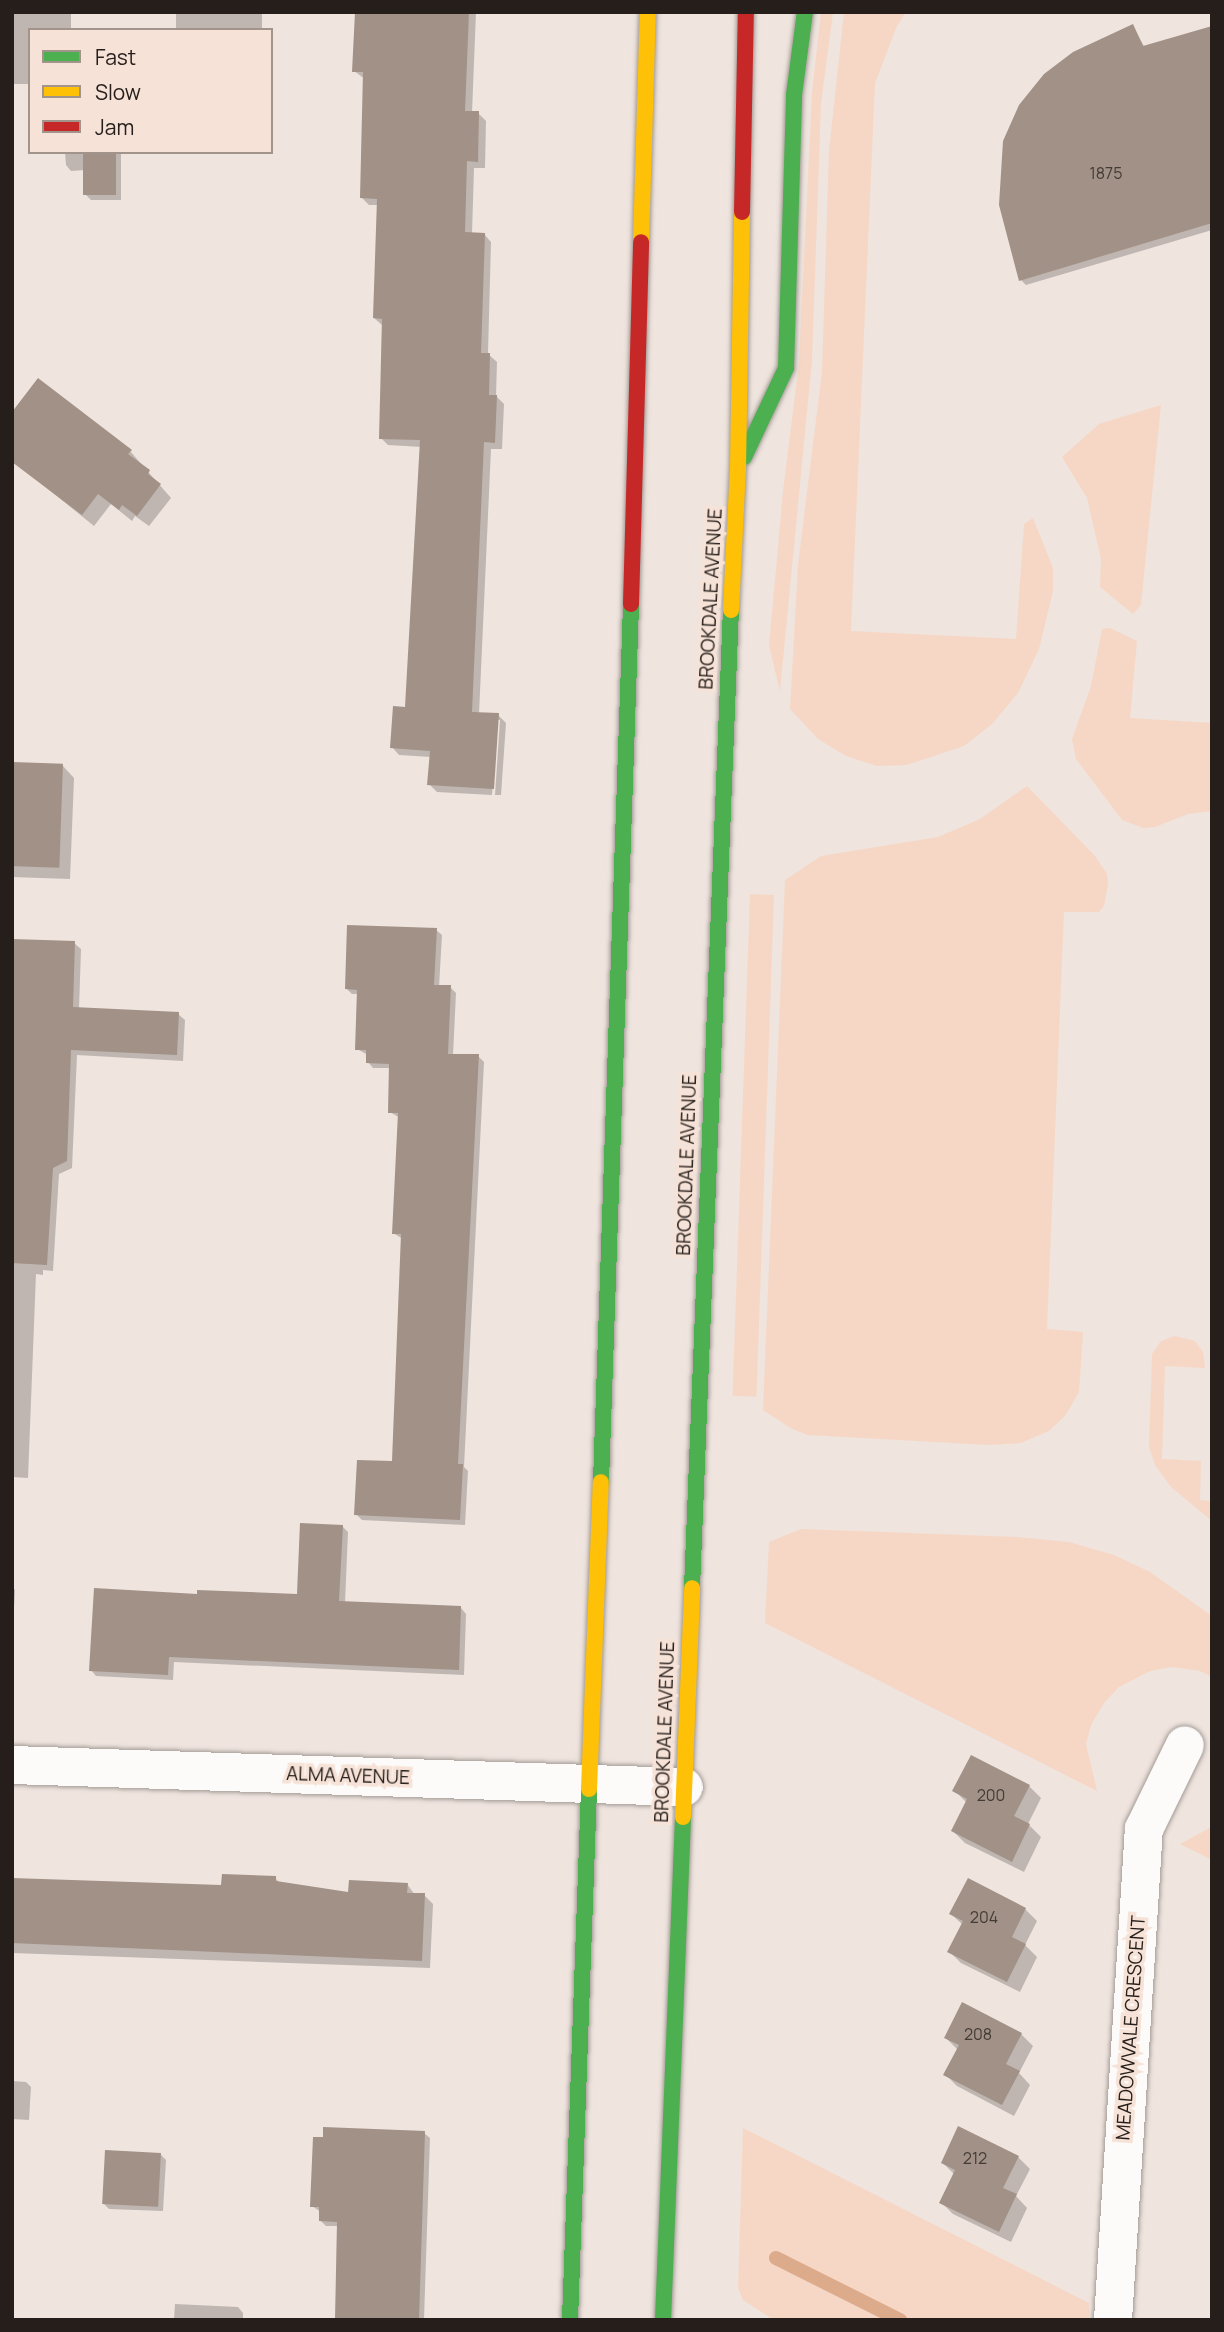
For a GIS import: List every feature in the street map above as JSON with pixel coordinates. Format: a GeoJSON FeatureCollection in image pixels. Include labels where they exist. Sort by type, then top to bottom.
{"type":"FeatureCollection","features":[{"type":"Feature","properties":{"kind":"main road"},"geometry":{"type":"LineString","coordinates":[[570,2320],[621,931],[648,12]]}},
{"type":"Feature","properties":{"kind":"main road","name":"BROOKDALE AVENUE"},"geometry":{"type":"LineString","coordinates":[[663,2320],[723,779],[738,468],[746,12]]}},
{"type":"Feature","properties":{"kind":"main road"},"geometry":{"type":"LineString","coordinates":[[738,468],[786,368],[794,95],[805,12]]}},
{"type":"Feature","properties":{"kind":"street","name":"MEADOWVALE CRESCENT"},"geometry":{"type":"LineString","coordinates":[[1113,2320],[1144,1829],[1185,1745]]}},
{"type":"Feature","properties":{"kind":"street","name":"ALMA AVENUE"},"geometry":{"type":"LineString","coordinates":[[12,1765],[684,1787]]}},
{"type":"Feature","properties":{"kind":"shaded area"},"geometry":{"type":"Polygon","coordinates":[[[821,12],[833,12],[821,104],[812,360],[780,691],[769,646],[783,491],[799,363],[812,92],[821,12]]]}},
{"type":"Feature","properties":{"kind":"shaded area"},"geometry":{"type":"Polygon","coordinates":[[[844,12],[906,12],[897,26],[875,83],[851,631],[1016,639],[1024,524],[1033,518],[1053,568],[1053,591],[1039,649],[1018,693],[992,724],[964,746],[907,765],[877,766],[846,756],[818,739],[790,709],[798,565],[822,372],[829,151],[844,12]]]}},
{"type":"Feature","properties":{"kind":"shaded area"},"geometry":{"type":"Polygon","coordinates":[[[1161,405],[1141,605],[1133,614],[1100,587],[1101,559],[1087,498],[1062,457],[1099,424],[1161,405]]]}},
{"type":"Feature","properties":{"kind":"shaded area"},"geometry":{"type":"Polygon","coordinates":[[[1110,628],[1137,641],[1130,718],[1212,723],[1212,811],[1188,814],[1155,827],[1143,828],[1122,820],[1076,759],[1072,739],[1091,686],[1102,629],[1110,628]]]}},
{"type":"Feature","properties":{"kind":"shaded area"},"geometry":{"type":"Polygon","coordinates":[[[1027,786],[1095,856],[1107,874],[1108,883],[1104,906],[1099,912],[1064,912],[1047,1329],[1083,1332],[1079,1392],[1065,1416],[1049,1431],[1021,1443],[989,1445],[808,1435],[792,1429],[763,1410],[785,880],[821,856],[938,837],[980,819],[1027,786]]]}},
{"type":"Feature","properties":{"kind":"shaded area"},"geometry":{"type":"Polygon","coordinates":[[[750,894],[774,895],[756,1397],[732,1396],[750,894]]]}},
{"type":"Feature","properties":{"kind":"shaded area"},"geometry":{"type":"Polygon","coordinates":[[[1175,1336],[1195,1341],[1203,1352],[1205,1368],[1165,1366],[1162,1459],[1201,1461],[1200,1500],[1212,1501],[1212,1521],[1171,1487],[1155,1465],[1149,1447],[1152,1354],[1161,1341],[1175,1336]]]}},
{"type":"Feature","properties":{"kind":"shaded area"},"geometry":{"type":"Polygon","coordinates":[[[801,1529],[1017,1537],[1069,1542],[1114,1555],[1150,1572],[1212,1616],[1212,1677],[1200,1671],[1172,1667],[1150,1671],[1119,1687],[1104,1703],[1091,1725],[1086,1744],[1097,1791],[765,1623],[769,1542],[801,1529]]]}},
{"type":"Feature","properties":{"kind":"shaded area"},"geometry":{"type":"Polygon","coordinates":[[[1212,1827],[1212,1860],[1180,1844],[1206,1830],[1212,1827]]]}},
{"type":"Feature","properties":{"kind":"shaded area"},"geometry":{"type":"Polygon","coordinates":[[[743,2128],[1089,2303],[1089,2320],[774,2320],[743,2300],[738,2288],[743,2128]]]}},
{"type":"Feature","properties":{"kind":"building"},"geometry":{"type":"Polygon","coordinates":[[[355,12],[469,12],[465,111],[479,111],[478,162],[467,161],[465,232],[485,233],[481,353],[490,353],[489,395],[497,395],[495,443],[484,442],[472,712],[499,713],[494,789],[427,785],[430,751],[390,748],[393,706],[405,707],[420,440],[379,439],[382,319],[373,318],[377,199],[360,198],[363,72],[352,72],[355,12]]]}},
{"type":"Feature","properties":{"kind":"building"},"geometry":{"type":"Polygon","coordinates":[[[1133,24],[1143,46],[1212,26],[1212,223],[1019,281],[999,205],[1003,141],[1019,105],[1044,74],[1073,52],[1133,24]]]}},
{"type":"Feature","properties":{"kind":"building"},"geometry":{"type":"Polygon","coordinates":[[[83,154],[116,154],[116,195],[83,195],[83,154]]]}},
{"type":"Feature","properties":{"kind":"building"},"geometry":{"type":"Polygon","coordinates":[[[38,378],[132,450],[128,454],[150,470],[148,474],[161,484],[137,516],[122,505],[119,510],[98,494],[82,515],[12,462],[12,412],[38,378]]]}},
{"type":"Feature","properties":{"kind":"building"},"geometry":{"type":"Polygon","coordinates":[[[12,762],[63,764],[59,868],[12,866],[12,762]]]}},
{"type":"Feature","properties":{"kind":"building"},"geometry":{"type":"Polygon","coordinates":[[[347,925],[437,928],[434,985],[451,985],[448,1054],[479,1054],[458,1464],[463,1464],[460,1520],[354,1515],[357,1460],[392,1461],[401,1234],[392,1234],[398,1113],[388,1113],[389,1064],[366,1063],[366,1050],[355,1050],[357,990],[345,989],[347,925]]]}},
{"type":"Feature","properties":{"kind":"building"},"geometry":{"type":"Polygon","coordinates":[[[12,939],[75,941],[73,1007],[179,1012],[177,1055],[71,1050],[67,1161],[53,1168],[47,1265],[12,1263],[12,939]]]}},
{"type":"Feature","properties":{"kind":"building"},"geometry":{"type":"Polygon","coordinates":[[[300,1523],[343,1525],[339,1601],[461,1606],[459,1670],[169,1657],[168,1675],[89,1671],[94,1588],[197,1594],[197,1590],[297,1594],[300,1523]]]}},
{"type":"Feature","properties":{"kind":"building"},"geometry":{"type":"Polygon","coordinates":[[[971,1755],[1030,1785],[1014,1816],[1030,1824],[1012,1862],[951,1831],[967,1799],[952,1791],[971,1755]]]}},
{"type":"Feature","properties":{"kind":"building"},"geometry":{"type":"Polygon","coordinates":[[[222,1874],[276,1876],[276,1881],[348,1892],[349,1880],[408,1883],[407,1893],[425,1893],[422,1961],[12,1943],[12,1878],[221,1885],[222,1874]]]}},
{"type":"Feature","properties":{"kind":"building"},"geometry":{"type":"Polygon","coordinates":[[[968,1878],[1026,1908],[1012,1937],[1026,1944],[1007,1982],[947,1952],[963,1921],[949,1914],[968,1878]]]}},
{"type":"Feature","properties":{"kind":"building"},"geometry":{"type":"Polygon","coordinates":[[[962,2002],[1022,2033],[1006,2064],[1020,2071],[1002,2105],[943,2075],[959,2045],[944,2038],[962,2002]]]}},
{"type":"Feature","properties":{"kind":"building"},"geometry":{"type":"Polygon","coordinates":[[[958,2126],[1019,2156],[1003,2188],[1017,2194],[999,2232],[939,2203],[955,2170],[941,2163],[958,2126]]]}},
{"type":"Feature","properties":{"kind":"building"},"geometry":{"type":"Polygon","coordinates":[[[323,2127],[425,2131],[419,2320],[335,2320],[337,2222],[319,2221],[319,2207],[310,2207],[313,2137],[323,2137],[323,2127]]]}},
{"type":"Feature","properties":{"kind":"building"},"geometry":{"type":"Polygon","coordinates":[[[105,2150],[161,2153],[158,2207],[102,2204],[105,2150]]]}},
{"type":"Feature","properties":{"kind":"waterway"},"geometry":{"type":"LineString","coordinates":[[776,2258],[900,2320]]}},
{"type":"Feature","properties":{"kind":"traffic: fast"},"geometry":{"type":"LineString","coordinates":[[744,457],[786,368],[794,95],[805,12]]}},
{"type":"Feature","properties":{"kind":"traffic: fast"},"geometry":{"type":"LineString","coordinates":[[601,1482],[631,604]]}},
{"type":"Feature","properties":{"kind":"traffic: fast"},"geometry":{"type":"LineString","coordinates":[[692,1588],[731,610]]}},
{"type":"Feature","properties":{"kind":"traffic: fast"},"geometry":{"type":"LineString","coordinates":[[570,2320],[589,1789]]}},
{"type":"Feature","properties":{"kind":"traffic: fast"},"geometry":{"type":"LineString","coordinates":[[663,2320],[683,1817]]}},
{"type":"Feature","properties":{"kind":"traffic: slow"},"geometry":{"type":"LineString","coordinates":[[641,242],[648,12]]}},
{"type":"Feature","properties":{"kind":"traffic: slow"},"geometry":{"type":"LineString","coordinates":[[731,610],[738,468],[742,212]]}},
{"type":"Feature","properties":{"kind":"traffic: slow"},"geometry":{"type":"LineString","coordinates":[[589,1789],[601,1482]]}},
{"type":"Feature","properties":{"kind":"traffic: slow"},"geometry":{"type":"LineString","coordinates":[[683,1817],[692,1588]]}},
{"type":"Feature","properties":{"kind":"traffic: jam"},"geometry":{"type":"LineString","coordinates":[[742,212],[746,12]]}},
{"type":"Feature","properties":{"kind":"traffic: jam"},"geometry":{"type":"LineString","coordinates":[[631,604],[641,242]]}}]}
